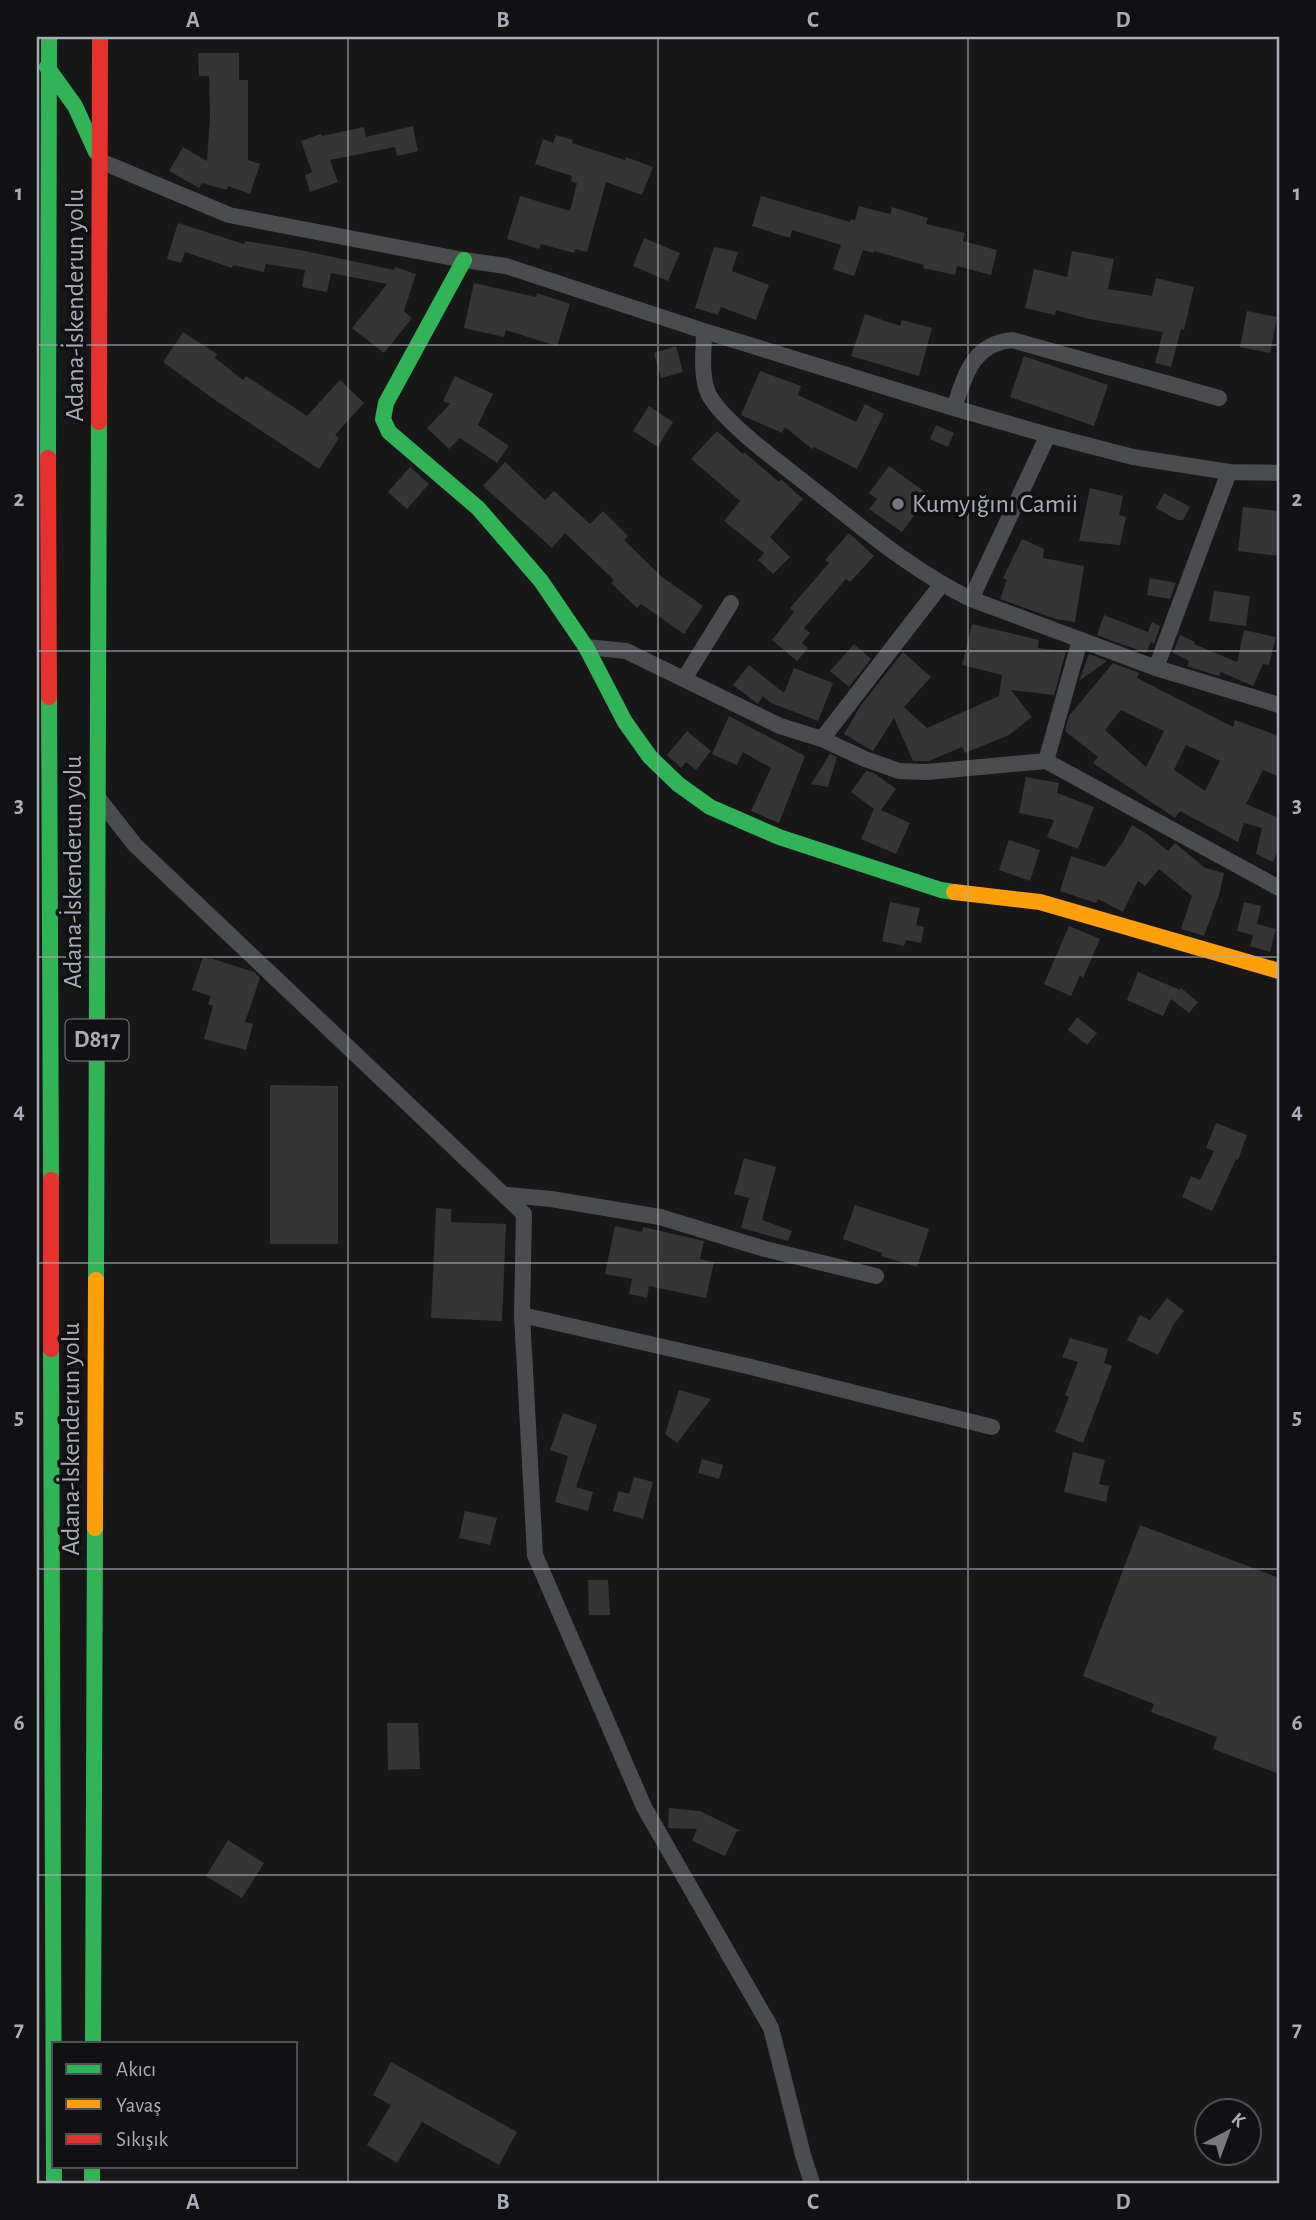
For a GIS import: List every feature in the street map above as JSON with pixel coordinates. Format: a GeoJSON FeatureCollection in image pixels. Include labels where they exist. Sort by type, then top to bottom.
{"type":"FeatureCollection","features":[{"type":"Feature","properties":{"kind":"main road","name":"D817"},"geometry":{"type":"LineString","coordinates":[[49,37],[43,63],[43,92],[48,255],[54,2042]]}},
{"type":"Feature","properties":{"kind":"main road","name":"Adana-İskenderun yolu"},"geometry":{"type":"LineString","coordinates":[[93,2042],[100,37]]}},
{"type":"Feature","properties":{"kind":"main road"},"geometry":{"type":"LineString","coordinates":[[43,63],[75,106],[100,161]]}},
{"type":"Feature","properties":{"kind":"main road"},"geometry":{"type":"LineString","coordinates":[[75,106],[100,86]]}},
{"type":"Feature","properties":{"kind":"main road"},"geometry":{"type":"LineString","coordinates":[[43,92],[75,106]]}},
{"type":"Feature","properties":{"kind":"main road"},"geometry":{"type":"LineString","coordinates":[[37,212],[48,255]]}},
{"type":"Feature","properties":{"kind":"main road"},"geometry":{"type":"LineString","coordinates":[[464,260],[386,403],[383,419],[389,432],[478,508],[541,581],[586,647],[625,722],[650,757],[678,784],[710,807],[779,837],[941,890],[1040,902],[1279,971]]}},
{"type":"Feature","properties":{"kind":"street"},"geometry":{"type":"LineString","coordinates":[[100,161],[229,215],[506,266],[704,331],[1048,435],[1133,457],[1229,472],[1279,473]]}},
{"type":"Feature","properties":{"kind":"street"},"geometry":{"type":"LineString","coordinates":[[704,331],[704,376],[709,395],[724,415],[888,548],[941,585],[971,599],[1156,668],[1279,705]]}},
{"type":"Feature","properties":{"kind":"street"},"geometry":{"type":"LineString","coordinates":[[954,408],[967,373],[976,358],[985,348],[998,341],[1012,340],[1219,398]]}},
{"type":"Feature","properties":{"kind":"street"},"geometry":{"type":"LineString","coordinates":[[971,599],[1048,435]]}},
{"type":"Feature","properties":{"kind":"street"},"geometry":{"type":"LineString","coordinates":[[1156,668],[1229,472]]}},
{"type":"Feature","properties":{"kind":"street"},"geometry":{"type":"LineString","coordinates":[[822,738],[941,585]]}},
{"type":"Feature","properties":{"kind":"street"},"geometry":{"type":"LineString","coordinates":[[684,679],[731,603]]}},
{"type":"Feature","properties":{"kind":"street"},"geometry":{"type":"LineString","coordinates":[[1046,761],[1080,640]]}},
{"type":"Feature","properties":{"kind":"street"},"geometry":{"type":"LineString","coordinates":[[586,647],[626,651],[780,726],[822,738],[865,759],[898,771],[928,772],[1046,761],[1279,888]]}},
{"type":"Feature","properties":{"kind":"street"},"geometry":{"type":"LineString","coordinates":[[97,797],[135,845],[524,1214],[522,1315],[535,1555],[644,1807],[771,2028],[812,2183]]}},
{"type":"Feature","properties":{"kind":"street"},"geometry":{"type":"LineString","coordinates":[[507,1195],[551,1199],[660,1217],[765,1249],[876,1276]]}},
{"type":"Feature","properties":{"kind":"street"},"geometry":{"type":"LineString","coordinates":[[522,1315],[747,1366],[992,1427]]}},
{"type":"Feature","properties":{"kind":"building"},"geometry":{"type":"Polygon","coordinates":[[[198,53],[239,53],[239,80],[248,80],[248,160],[260,164],[250,194],[228,186],[227,190],[202,183],[199,188],[169,171],[183,147],[207,161],[209,76],[199,76],[198,53]]]}},
{"type":"Feature","properties":{"kind":"building"},"geometry":{"type":"Polygon","coordinates":[[[413,126],[418,151],[397,156],[395,147],[330,160],[338,182],[310,192],[305,175],[312,172],[301,141],[321,134],[322,136],[364,127],[366,137],[413,126]]]}},
{"type":"Feature","properties":{"kind":"building"},"geometry":{"type":"Polygon","coordinates":[[[556,135],[573,140],[572,143],[653,167],[642,195],[606,182],[587,252],[575,249],[574,253],[541,244],[539,249],[507,239],[520,196],[570,211],[577,183],[571,181],[572,176],[535,164],[543,139],[553,143],[556,135]]]}},
{"type":"Feature","properties":{"kind":"building"},"geometry":{"type":"Polygon","coordinates":[[[761,196],[850,222],[851,219],[855,220],[859,206],[890,214],[892,207],[928,218],[926,224],[965,233],[963,241],[997,250],[991,275],[957,266],[955,275],[863,250],[854,276],[833,269],[841,245],[792,230],[790,238],[752,226],[761,196]]]}},
{"type":"Feature","properties":{"kind":"building"},"geometry":{"type":"Polygon","coordinates":[[[178,223],[244,244],[245,241],[300,250],[394,270],[395,267],[416,274],[404,311],[412,318],[384,353],[352,328],[387,284],[331,273],[327,292],[302,287],[305,270],[266,264],[264,272],[233,265],[232,268],[185,252],[181,263],[167,259],[178,223]]]}},
{"type":"Feature","properties":{"kind":"building"},"geometry":{"type":"Polygon","coordinates":[[[644,238],[680,253],[668,281],[633,266],[644,238]]]}},
{"type":"Feature","properties":{"kind":"building"},"geometry":{"type":"Polygon","coordinates":[[[714,247],[738,252],[732,271],[769,285],[756,320],[721,307],[718,315],[695,308],[714,247]]]}},
{"type":"Feature","properties":{"kind":"building"},"geometry":{"type":"Polygon","coordinates":[[[1072,251],[1114,259],[1108,289],[1152,296],[1156,278],[1194,287],[1184,330],[1181,329],[1171,367],[1155,363],[1163,332],[1089,319],[1056,310],[1055,315],[1025,308],[1034,269],[1067,277],[1072,251]]]}},
{"type":"Feature","properties":{"kind":"building"},"geometry":{"type":"Polygon","coordinates":[[[474,283],[536,297],[537,293],[570,304],[557,346],[506,330],[504,337],[464,328],[474,283]]]}},
{"type":"Feature","properties":{"kind":"building"},"geometry":{"type":"Polygon","coordinates":[[[1247,311],[1277,317],[1270,353],[1240,347],[1247,311]]]}},
{"type":"Feature","properties":{"kind":"building"},"geometry":{"type":"Polygon","coordinates":[[[865,314],[900,326],[902,320],[932,328],[919,376],[851,356],[865,314]]]}},
{"type":"Feature","properties":{"kind":"building"},"geometry":{"type":"Polygon","coordinates":[[[183,332],[217,354],[215,358],[243,380],[246,376],[307,416],[340,380],[364,403],[335,435],[339,438],[319,469],[163,362],[183,332]]]}},
{"type":"Feature","properties":{"kind":"building"},"geometry":{"type":"Polygon","coordinates":[[[676,346],[683,372],[661,378],[654,353],[676,346]]]}},
{"type":"Feature","properties":{"kind":"building"},"geometry":{"type":"Polygon","coordinates":[[[1024,356],[1108,385],[1094,426],[1010,397],[1024,356]]]}},
{"type":"Feature","properties":{"kind":"building"},"geometry":{"type":"Polygon","coordinates":[[[760,371],[801,386],[798,395],[856,422],[865,404],[884,414],[857,469],[814,447],[812,449],[785,427],[782,433],[741,415],[760,371]]]}},
{"type":"Feature","properties":{"kind":"building"},"geometry":{"type":"Polygon","coordinates":[[[455,376],[493,394],[478,425],[509,446],[497,463],[460,438],[449,449],[427,428],[450,404],[443,401],[455,376]]]}},
{"type":"Feature","properties":{"kind":"building"},"geometry":{"type":"Polygon","coordinates":[[[649,406],[673,422],[658,447],[633,431],[649,406]]]}},
{"type":"Feature","properties":{"kind":"building"},"geometry":{"type":"Polygon","coordinates":[[[936,425],[954,433],[948,447],[930,439],[936,425]]]}},
{"type":"Feature","properties":{"kind":"building"},"geometry":{"type":"Polygon","coordinates":[[[717,431],[803,499],[770,537],[790,557],[773,574],[758,560],[764,553],[724,521],[740,501],[691,459],[717,431]]]}},
{"type":"Feature","properties":{"kind":"building"},"geometry":{"type":"Polygon","coordinates":[[[505,462],[545,500],[554,491],[590,524],[603,511],[628,536],[624,540],[662,577],[703,606],[684,634],[641,604],[637,608],[611,583],[614,580],[565,533],[552,548],[483,486],[505,462]]]}},
{"type":"Feature","properties":{"kind":"building","name":"Kumyığını Camii"},"geometry":{"type":"Polygon","coordinates":[[[889,466],[929,495],[902,532],[869,509],[877,499],[869,493],[889,466]]]}},
{"type":"Feature","properties":{"kind":"building"},"geometry":{"type":"Polygon","coordinates":[[[410,467],[429,484],[407,509],[388,492],[410,467]]]}},
{"type":"Feature","properties":{"kind":"building"},"geometry":{"type":"Polygon","coordinates":[[[1090,488],[1123,496],[1119,515],[1126,517],[1120,545],[1079,541],[1090,488]]]}},
{"type":"Feature","properties":{"kind":"building"},"geometry":{"type":"Polygon","coordinates":[[[1164,493],[1190,507],[1183,520],[1177,520],[1156,508],[1164,493]]]}},
{"type":"Feature","properties":{"kind":"building"},"geometry":{"type":"Polygon","coordinates":[[[1243,507],[1279,511],[1279,556],[1238,551],[1243,507]]]}},
{"type":"Feature","properties":{"kind":"building"},"geometry":{"type":"Polygon","coordinates":[[[849,533],[874,556],[850,582],[846,579],[804,628],[810,633],[802,643],[808,648],[797,661],[772,640],[794,612],[790,608],[829,563],[825,560],[849,533]]]}},
{"type":"Feature","properties":{"kind":"building"},"geometry":{"type":"Polygon","coordinates":[[[1022,539],[1044,549],[1043,558],[1084,566],[1075,622],[1056,619],[1000,599],[1007,580],[1003,578],[1022,539]]]}},
{"type":"Feature","properties":{"kind":"building"},"geometry":{"type":"Polygon","coordinates":[[[1150,578],[1176,583],[1170,599],[1147,595],[1150,578]]]}},
{"type":"Feature","properties":{"kind":"building"},"geometry":{"type":"Polygon","coordinates":[[[1214,591],[1250,596],[1246,626],[1209,621],[1214,591]]]}},
{"type":"Feature","properties":{"kind":"building"},"geometry":{"type":"Polygon","coordinates":[[[1104,615],[1148,632],[1152,622],[1160,626],[1154,644],[1151,642],[1146,653],[1097,635],[1104,615]]]}},
{"type":"Feature","properties":{"kind":"building"},"geometry":{"type":"Polygon","coordinates":[[[972,624],[1039,640],[1038,648],[1066,651],[1054,695],[1011,690],[1032,717],[1009,735],[965,753],[962,747],[929,761],[913,761],[894,718],[873,751],[844,734],[861,705],[903,652],[931,677],[904,707],[927,728],[999,696],[1002,675],[962,665],[972,624]]]}},
{"type":"Feature","properties":{"kind":"building"},"geometry":{"type":"Polygon","coordinates":[[[1244,630],[1276,637],[1269,665],[1263,664],[1253,686],[1221,672],[1219,676],[1187,666],[1189,661],[1173,653],[1180,635],[1195,642],[1194,644],[1237,662],[1244,630]]]}},
{"type":"Feature","properties":{"kind":"building"},"geometry":{"type":"Polygon","coordinates":[[[854,644],[871,659],[849,687],[830,671],[854,644]]]}},
{"type":"Feature","properties":{"kind":"building"},"geometry":{"type":"Polygon","coordinates":[[[1089,654],[1107,661],[1079,681],[1080,679],[1089,654]]]}},
{"type":"Feature","properties":{"kind":"building"},"geometry":{"type":"Polygon","coordinates":[[[1113,663],[1139,673],[1137,678],[1233,727],[1235,720],[1279,736],[1279,777],[1263,770],[1246,804],[1279,818],[1279,848],[1273,862],[1256,854],[1262,828],[1244,823],[1238,842],[1180,811],[1175,818],[1093,763],[1098,757],[1065,731],[1069,716],[1113,663]],[[1121,710],[1105,730],[1146,767],[1164,731],[1121,710]],[[1186,745],[1174,770],[1205,791],[1220,761],[1186,745]]]}},
{"type":"Feature","properties":{"kind":"building"},"geometry":{"type":"Polygon","coordinates":[[[749,665],[784,693],[794,668],[833,683],[818,721],[771,703],[763,696],[758,704],[733,685],[749,665]]]}},
{"type":"Feature","properties":{"kind":"building"},"geometry":{"type":"Polygon","coordinates":[[[729,716],[805,756],[779,823],[751,811],[771,768],[743,752],[737,765],[712,754],[729,716]]]}},
{"type":"Feature","properties":{"kind":"building"},"geometry":{"type":"Polygon","coordinates":[[[687,731],[711,751],[696,770],[686,762],[681,768],[667,755],[687,731]]]}},
{"type":"Feature","properties":{"kind":"building"},"geometry":{"type":"Polygon","coordinates":[[[830,754],[837,757],[828,787],[811,784],[830,754]]]}},
{"type":"Feature","properties":{"kind":"building"},"geometry":{"type":"Polygon","coordinates":[[[866,771],[874,773],[896,789],[881,810],[910,823],[896,854],[861,839],[874,809],[851,792],[866,771]]]}},
{"type":"Feature","properties":{"kind":"building"},"geometry":{"type":"Polygon","coordinates":[[[1026,777],[1059,783],[1057,793],[1094,807],[1078,849],[1047,837],[1054,820],[1019,813],[1026,777]]]}},
{"type":"Feature","properties":{"kind":"building"},"geometry":{"type":"Polygon","coordinates":[[[1132,825],[1168,851],[1175,843],[1205,868],[1224,873],[1204,936],[1181,929],[1192,896],[1159,869],[1145,886],[1138,881],[1123,912],[1098,899],[1096,903],[1060,891],[1071,856],[1105,867],[1132,825]]]}},
{"type":"Feature","properties":{"kind":"building"},"geometry":{"type":"Polygon","coordinates":[[[1009,840],[1040,850],[1030,881],[999,870],[1009,840]]]}},
{"type":"Feature","properties":{"kind":"building"},"geometry":{"type":"Polygon","coordinates":[[[890,902],[920,908],[916,925],[924,927],[921,943],[906,940],[904,946],[882,941],[890,902]]]}},
{"type":"Feature","properties":{"kind":"building"},"geometry":{"type":"Polygon","coordinates":[[[1244,902],[1261,906],[1257,924],[1276,929],[1270,952],[1250,946],[1253,935],[1237,931],[1244,902]]]}},
{"type":"Feature","properties":{"kind":"building"},"geometry":{"type":"Polygon","coordinates":[[[1069,926],[1100,939],[1083,978],[1080,975],[1071,996],[1044,984],[1069,926]]]}},
{"type":"Feature","properties":{"kind":"building"},"geometry":{"type":"Polygon","coordinates":[[[203,957],[254,972],[260,978],[245,1022],[253,1024],[246,1050],[204,1039],[213,1006],[208,1004],[211,996],[192,990],[203,957]]]}},
{"type":"Feature","properties":{"kind":"building"},"geometry":{"type":"Polygon","coordinates":[[[1138,972],[1180,990],[1181,988],[1198,1002],[1189,1013],[1171,999],[1163,1016],[1127,1000],[1138,972]]]}},
{"type":"Feature","properties":{"kind":"building"},"geometry":{"type":"Polygon","coordinates":[[[1077,1017],[1097,1033],[1087,1045],[1068,1030],[1077,1017]]]}},
{"type":"Feature","properties":{"kind":"building"},"geometry":{"type":"Polygon","coordinates":[[[270,1085],[338,1086],[338,1244],[270,1244],[270,1085]]]}},
{"type":"Feature","properties":{"kind":"building"},"geometry":{"type":"Polygon","coordinates":[[[1216,1123],[1247,1135],[1238,1160],[1236,1159],[1212,1211],[1182,1197],[1191,1176],[1200,1180],[1214,1151],[1206,1148],[1216,1123]]]}},
{"type":"Feature","properties":{"kind":"building"},"geometry":{"type":"Polygon","coordinates":[[[744,1158],[776,1167],[762,1220],[792,1231],[788,1241],[741,1228],[749,1198],[734,1194],[744,1158]]]}},
{"type":"Feature","properties":{"kind":"building"},"geometry":{"type":"Polygon","coordinates":[[[855,1205],[929,1229],[917,1267],[881,1256],[882,1253],[843,1239],[855,1205]]]}},
{"type":"Feature","properties":{"kind":"building"},"geometry":{"type":"Polygon","coordinates":[[[436,1208],[451,1209],[451,1222],[506,1224],[502,1321],[431,1318],[436,1208]]]}},
{"type":"Feature","properties":{"kind":"building"},"geometry":{"type":"Polygon","coordinates":[[[615,1226],[642,1232],[643,1227],[704,1241],[700,1259],[714,1262],[706,1298],[649,1286],[647,1298],[629,1294],[632,1279],[605,1274],[615,1226]]]}},
{"type":"Feature","properties":{"kind":"building"},"geometry":{"type":"Polygon","coordinates":[[[1167,1298],[1184,1311],[1158,1355],[1127,1340],[1140,1315],[1150,1320],[1167,1298]]]}},
{"type":"Feature","properties":{"kind":"building"},"geometry":{"type":"Polygon","coordinates":[[[1070,1338],[1108,1349],[1104,1363],[1112,1366],[1083,1443],[1055,1432],[1069,1397],[1065,1395],[1078,1362],[1062,1357],[1070,1338]]]}},
{"type":"Feature","properties":{"kind":"building"},"geometry":{"type":"Polygon","coordinates":[[[679,1390],[711,1399],[677,1443],[665,1434],[679,1390]]]}},
{"type":"Feature","properties":{"kind":"building"},"geometry":{"type":"Polygon","coordinates":[[[563,1413],[597,1425],[576,1487],[593,1492],[588,1511],[555,1502],[568,1456],[550,1450],[563,1413]]]}},
{"type":"Feature","properties":{"kind":"building"},"geometry":{"type":"Polygon","coordinates":[[[1073,1452],[1105,1460],[1099,1484],[1109,1486],[1106,1502],[1064,1492],[1073,1452]]]}},
{"type":"Feature","properties":{"kind":"building"},"geometry":{"type":"Polygon","coordinates":[[[702,1459],[723,1465],[719,1479],[698,1473],[702,1459]]]}},
{"type":"Feature","properties":{"kind":"building"},"geometry":{"type":"Polygon","coordinates":[[[634,1477],[653,1482],[643,1519],[613,1511],[619,1491],[629,1494],[634,1477]]]}},
{"type":"Feature","properties":{"kind":"building"},"geometry":{"type":"Polygon","coordinates":[[[465,1511],[497,1518],[490,1545],[459,1538],[465,1511]]]}},
{"type":"Feature","properties":{"kind":"building"},"geometry":{"type":"Polygon","coordinates":[[[1140,1525],[1279,1578],[1279,1774],[1213,1749],[1217,1737],[1151,1712],[1154,1704],[1083,1676],[1140,1525]]]}},
{"type":"Feature","properties":{"kind":"building"},"geometry":{"type":"Polygon","coordinates":[[[588,1580],[608,1580],[610,1615],[589,1615],[588,1580]]]}},
{"type":"Feature","properties":{"kind":"building"},"geometry":{"type":"Polygon","coordinates":[[[387,1723],[418,1723],[420,1769],[388,1770],[387,1723]]]}},
{"type":"Feature","properties":{"kind":"building"},"geometry":{"type":"Polygon","coordinates":[[[669,1808],[700,1811],[741,1831],[737,1831],[725,1856],[692,1841],[697,1829],[668,1828],[669,1808]]]}},
{"type":"Feature","properties":{"kind":"building"},"geometry":{"type":"Polygon","coordinates":[[[228,1840],[264,1863],[242,1898],[206,1876],[228,1840]]]}},
{"type":"Feature","properties":{"kind":"building"},"geometry":{"type":"Polygon","coordinates":[[[391,2062],[517,2132],[499,2165],[422,2122],[397,2163],[367,2145],[391,2105],[373,2095],[391,2062]]]}},
{"type":"Feature","properties":{"kind":"traffic: fast"},"geometry":{"type":"LineString","coordinates":[[48,458],[49,37]]}},
{"type":"Feature","properties":{"kind":"traffic: fast"},"geometry":{"type":"LineString","coordinates":[[47,67],[75,106],[96,152]]}},
{"type":"Feature","properties":{"kind":"traffic: fast"},"geometry":{"type":"LineString","coordinates":[[464,260],[386,403],[383,419],[389,432],[478,508],[541,581],[586,647],[625,722],[650,757],[678,784],[710,807],[779,837],[954,892]]}},
{"type":"Feature","properties":{"kind":"traffic: fast"},"geometry":{"type":"LineString","coordinates":[[96,1280],[99,422]]}},
{"type":"Feature","properties":{"kind":"traffic: fast"},"geometry":{"type":"LineString","coordinates":[[49,697],[51,1180]]}},
{"type":"Feature","properties":{"kind":"traffic: fast"},"geometry":{"type":"LineString","coordinates":[[51,1349],[53,2042]]}},
{"type":"Feature","properties":{"kind":"traffic: fast"},"geometry":{"type":"LineString","coordinates":[[93,2042],[95,1528]]}},
{"type":"Feature","properties":{"kind":"traffic: fast"},"geometry":{"type":"LineString","coordinates":[[54,2168],[54,2183]]}},
{"type":"Feature","properties":{"kind":"traffic: fast"},"geometry":{"type":"LineString","coordinates":[[92,2168],[92,2183]]}},
{"type":"Feature","properties":{"kind":"traffic: slow"},"geometry":{"type":"LineString","coordinates":[[954,892],[1040,902],[1279,971]]}},
{"type":"Feature","properties":{"kind":"traffic: slow"},"geometry":{"type":"LineString","coordinates":[[95,1528],[96,1280]]}},
{"type":"Feature","properties":{"kind":"traffic: jam"},"geometry":{"type":"LineString","coordinates":[[99,422],[100,37]]}},
{"type":"Feature","properties":{"kind":"traffic: jam"},"geometry":{"type":"LineString","coordinates":[[48,458],[49,697]]}},
{"type":"Feature","properties":{"kind":"traffic: jam"},"geometry":{"type":"LineString","coordinates":[[51,1180],[51,1349]]}},
{"type":"Feature","properties":{"kind":"place","name":"Kumyığını Camii"},"geometry":{"type":"Point","coordinates":[898,504]}}]}
